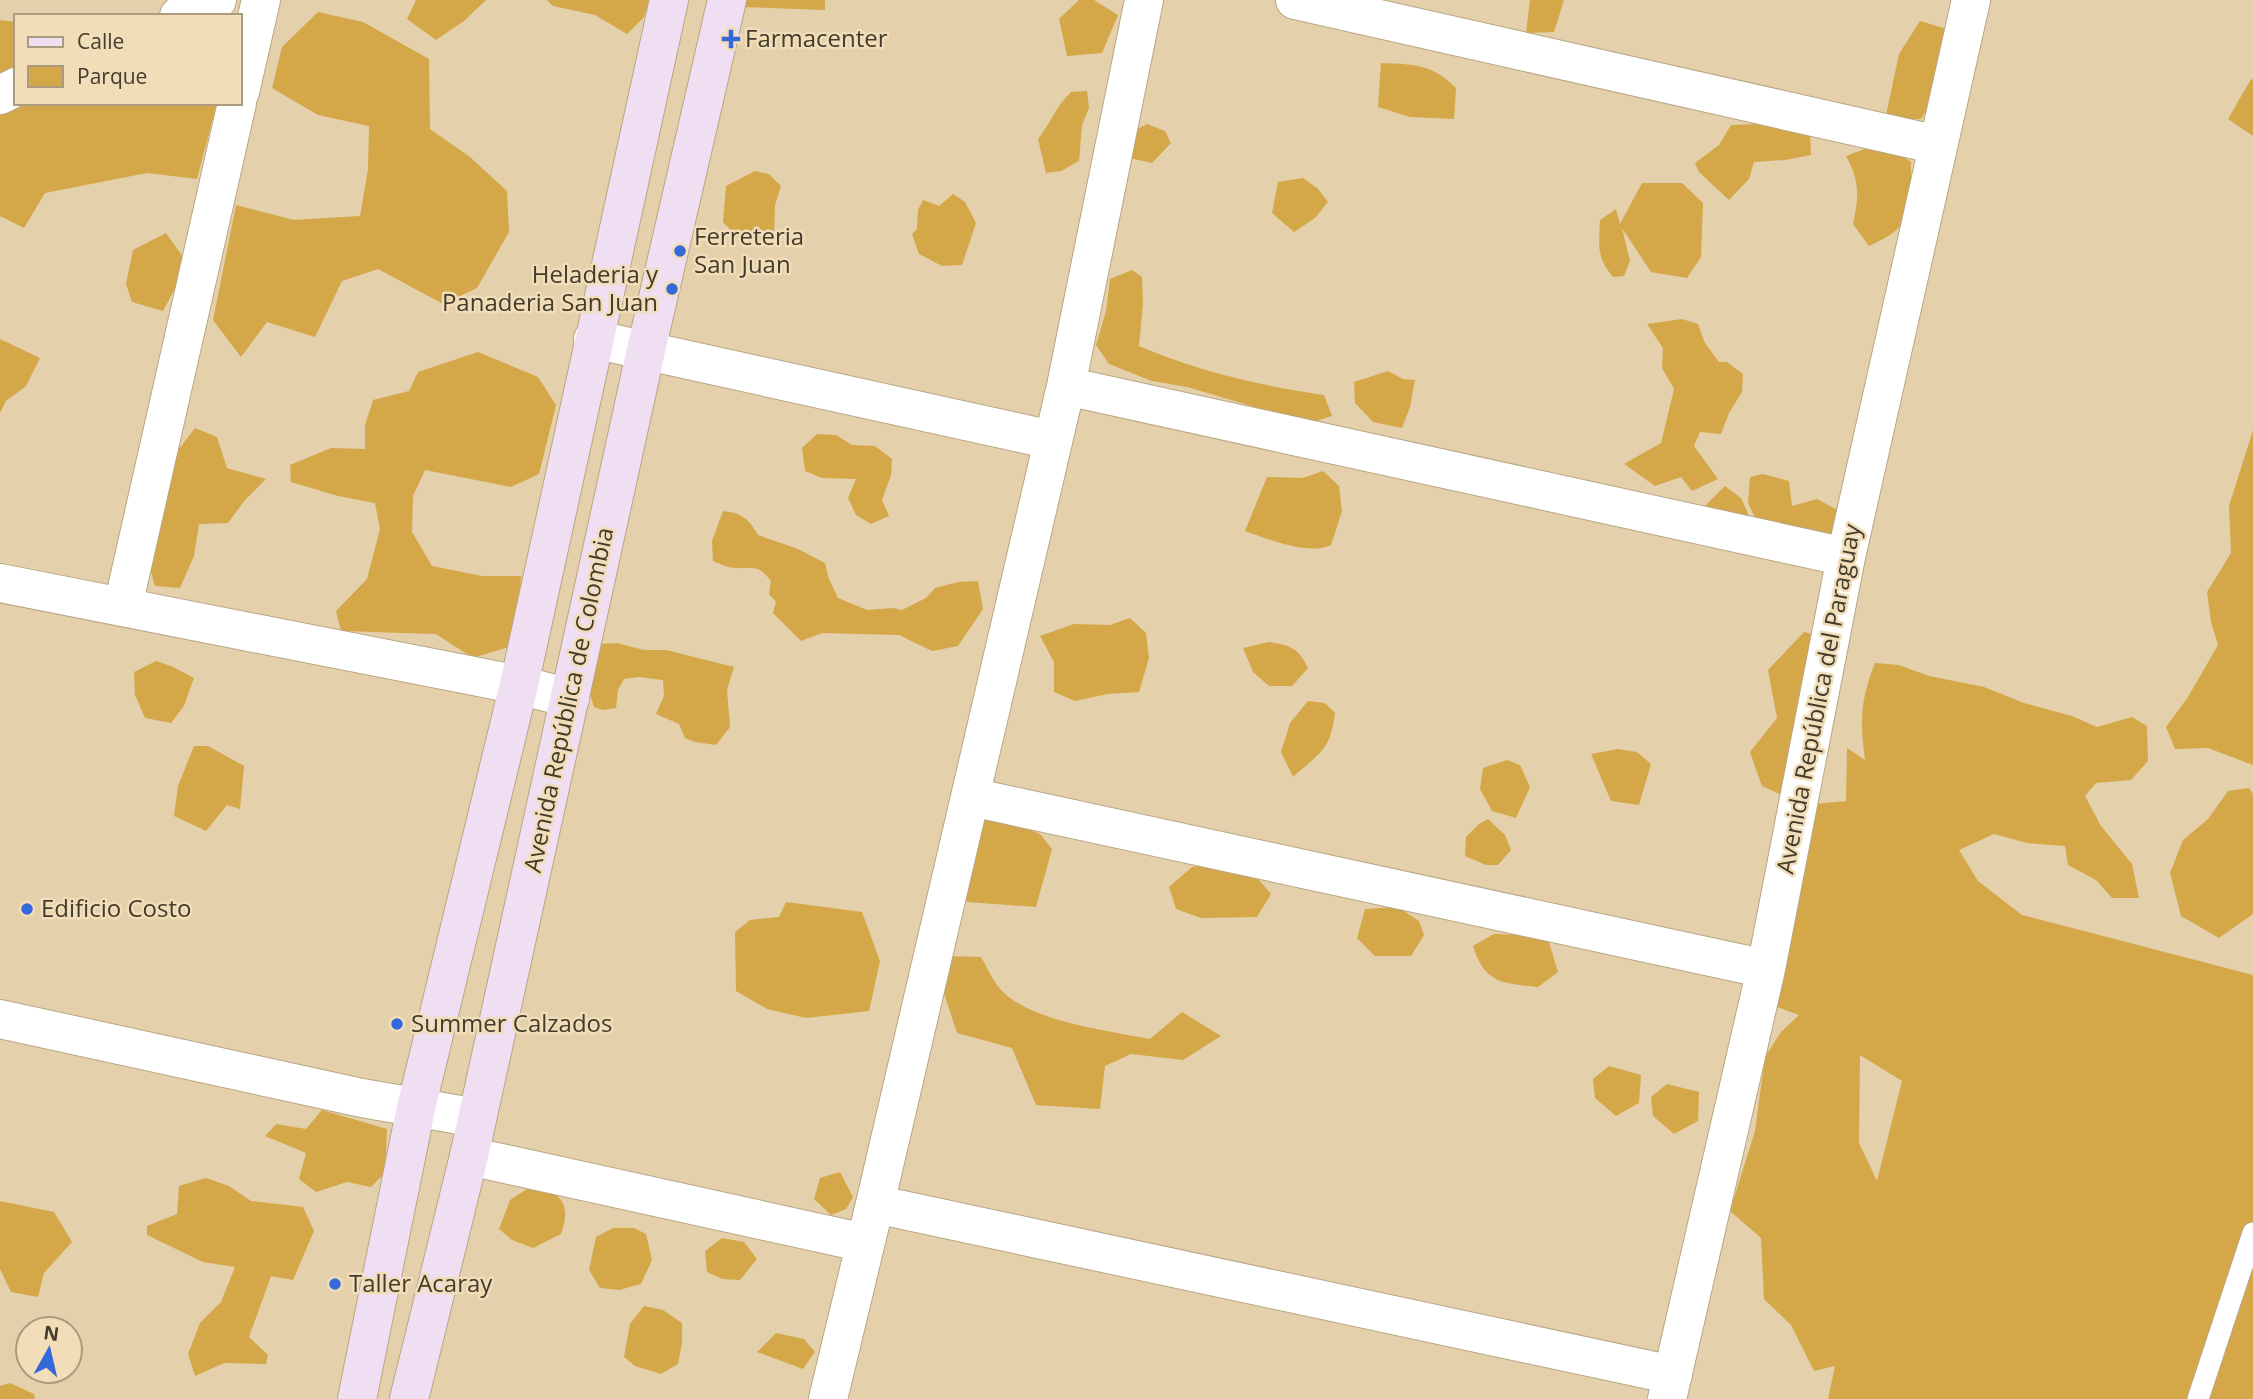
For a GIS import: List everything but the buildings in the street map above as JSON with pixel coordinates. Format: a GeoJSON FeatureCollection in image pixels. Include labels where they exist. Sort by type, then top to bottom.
{"type":"FeatureCollection","features":[{"type":"Feature","properties":{"kind":"street"},"geometry":{"type":"LineString","coordinates":[[184,14],[217,0]]}},
{"type":"Feature","properties":{"kind":"street"},"geometry":{"type":"LineString","coordinates":[[242,83],[261,0]]}},
{"type":"Feature","properties":{"kind":"street"},"geometry":{"type":"LineString","coordinates":[[357,1399],[416,1108],[519,685],[669,0]]}},
{"type":"Feature","properties":{"kind":"street","name":"Avenida República de Colombia"},"geometry":{"type":"LineString","coordinates":[[409,1399],[469,1156],[646,351],[727,0]]}},
{"type":"Feature","properties":{"kind":"street"},"geometry":{"type":"LineString","coordinates":[[828,1399],[1066,386],[1144,0]]}},
{"type":"Feature","properties":{"kind":"street"},"geometry":{"type":"LineString","coordinates":[[1295,0],[1938,145]]}},
{"type":"Feature","properties":{"kind":"street","name":"Avenida República del Paraguay"},"geometry":{"type":"LineString","coordinates":[[1670,1387],[1766,969],[1846,557],[1971,0]]}},
{"type":"Feature","properties":{"kind":"street"},"geometry":{"type":"LineString","coordinates":[[123,606],[237,105]]}},
{"type":"Feature","properties":{"kind":"street"},"geometry":{"type":"LineString","coordinates":[[593,339],[1052,440]]}},
{"type":"Feature","properties":{"kind":"street"},"geometry":{"type":"LineString","coordinates":[[1066,386],[1846,557]]}},
{"type":"Feature","properties":{"kind":"street"},"geometry":{"type":"LineString","coordinates":[[0,583],[519,685],[570,698]]}},
{"type":"Feature","properties":{"kind":"street"},"geometry":{"type":"LineString","coordinates":[[971,797],[1766,969]]}},
{"type":"Feature","properties":{"kind":"street"},"geometry":{"type":"LineString","coordinates":[[0,1020],[362,1098],[477,1118]]}},
{"type":"Feature","properties":{"kind":"street"},"geometry":{"type":"LineString","coordinates":[[469,1156],[865,1243]]}},
{"type":"Feature","properties":{"kind":"street"},"geometry":{"type":"LineString","coordinates":[[875,1204],[1670,1387]]}},
{"type":"Feature","properties":{"kind":"lane"},"geometry":{"type":"LineString","coordinates":[[2198,1399],[2253,1233]]}},
{"type":"Feature","properties":{"kind":"green space"},"geometry":{"type":"Polygon","coordinates":[[[416,0],[486,0],[464,21],[436,40],[407,19],[416,0]]]}},
{"type":"Feature","properties":{"kind":"green space"},"geometry":{"type":"Polygon","coordinates":[[[547,0],[649,0],[644,17],[627,34],[595,15],[553,6],[547,0]]]}},
{"type":"Feature","properties":{"kind":"green space"},"geometry":{"type":"Polygon","coordinates":[[[741,0],[825,0],[825,10],[741,7],[741,0]]]}},
{"type":"Feature","properties":{"kind":"green space"},"geometry":{"type":"Polygon","coordinates":[[[1079,0],[1094,0],[1118,15],[1102,53],[1067,56],[1059,19],[1079,0]]]}},
{"type":"Feature","properties":{"kind":"green space"},"geometry":{"type":"Polygon","coordinates":[[[1530,0],[1564,0],[1554,32],[1526,33],[1530,0]]]}},
{"type":"Feature","properties":{"kind":"green space"},"geometry":{"type":"Polygon","coordinates":[[[318,12],[363,22],[429,59],[430,129],[470,157],[507,191],[509,232],[477,288],[443,304],[378,269],[342,281],[315,337],[267,322],[241,357],[213,320],[236,205],[294,220],[360,216],[368,169],[369,126],[318,115],[272,88],[282,47],[318,12]]]}},
{"type":"Feature","properties":{"kind":"green space"},"geometry":{"type":"Polygon","coordinates":[[[0,20],[14,22],[14,105],[216,105],[197,179],[147,173],[45,193],[24,228],[0,216],[0,20]]]}},
{"type":"Feature","properties":{"kind":"green space"},"geometry":{"type":"Polygon","coordinates":[[[1920,21],[1947,29],[1957,59],[1921,119],[1885,120],[1899,54],[1920,21]]]}},
{"type":"Feature","properties":{"kind":"green space"},"geometry":{"type":"Polygon","coordinates":[[[1381,63],[1422,67],[1447,80],[1456,88],[1454,119],[1410,117],[1378,107],[1381,63]]]}},
{"type":"Feature","properties":{"kind":"green space"},"geometry":{"type":"Polygon","coordinates":[[[2251,79],[2253,80],[2253,136],[2228,119],[2251,79]]]}},
{"type":"Feature","properties":{"kind":"green space"},"geometry":{"type":"Polygon","coordinates":[[[1087,91],[1089,108],[1082,125],[1079,161],[1061,171],[1046,173],[1038,139],[1071,92],[1087,91]]]}},
{"type":"Feature","properties":{"kind":"green space"},"geometry":{"type":"Polygon","coordinates":[[[1147,124],[1165,131],[1171,143],[1152,163],[1120,156],[1125,136],[1147,124]]]}},
{"type":"Feature","properties":{"kind":"green space"},"geometry":{"type":"Polygon","coordinates":[[[1759,124],[1810,131],[1811,155],[1754,162],[1749,179],[1729,200],[1699,172],[1695,163],[1719,145],[1731,125],[1759,124]]]}},
{"type":"Feature","properties":{"kind":"green space"},"geometry":{"type":"Polygon","coordinates":[[[1870,147],[1893,150],[1911,162],[1911,177],[1909,202],[1902,224],[1891,234],[1869,246],[1853,224],[1857,189],[1846,156],[1870,147]]]}},
{"type":"Feature","properties":{"kind":"green space"},"geometry":{"type":"Polygon","coordinates":[[[755,171],[769,174],[781,186],[775,205],[774,237],[759,244],[743,243],[723,222],[726,186],[755,171]]]}},
{"type":"Feature","properties":{"kind":"green space"},"geometry":{"type":"Polygon","coordinates":[[[1303,178],[1318,189],[1328,202],[1315,218],[1294,232],[1272,213],[1278,182],[1303,178]]]}},
{"type":"Feature","properties":{"kind":"green space"},"geometry":{"type":"Polygon","coordinates":[[[1642,183],[1682,183],[1703,203],[1701,257],[1687,278],[1651,272],[1622,228],[1630,261],[1624,276],[1613,277],[1601,257],[1600,220],[1616,209],[1620,224],[1642,183]]]}},
{"type":"Feature","properties":{"kind":"green space"},"geometry":{"type":"Polygon","coordinates":[[[953,194],[965,202],[976,223],[962,265],[942,266],[919,254],[912,234],[917,229],[918,210],[923,200],[939,206],[953,194]]]}},
{"type":"Feature","properties":{"kind":"green space"},"geometry":{"type":"Polygon","coordinates":[[[166,233],[188,264],[163,311],[132,302],[126,284],[133,250],[166,233]]]}},
{"type":"Feature","properties":{"kind":"green space"},"geometry":{"type":"Polygon","coordinates":[[[1132,270],[1142,277],[1143,304],[1139,346],[1230,377],[1324,395],[1332,416],[1301,426],[1255,407],[1187,387],[1152,381],[1109,364],[1096,345],[1106,311],[1110,279],[1132,270]]]}},
{"type":"Feature","properties":{"kind":"green space"},"geometry":{"type":"Polygon","coordinates":[[[1682,319],[1698,324],[1705,343],[1719,362],[1727,362],[1743,374],[1742,392],[1729,413],[1721,434],[1700,432],[1694,446],[1718,479],[1692,491],[1681,477],[1655,486],[1624,464],[1661,443],[1674,389],[1662,368],[1663,348],[1647,324],[1682,319]]]}},
{"type":"Feature","properties":{"kind":"green space"},"geometry":{"type":"Polygon","coordinates":[[[0,339],[40,358],[26,386],[6,401],[0,413],[0,339]]]}},
{"type":"Feature","properties":{"kind":"green space"},"geometry":{"type":"Polygon","coordinates":[[[478,352],[538,377],[556,405],[539,474],[511,487],[425,470],[413,496],[412,532],[432,566],[482,576],[521,576],[519,609],[512,646],[473,658],[436,634],[341,631],[336,611],[367,579],[380,529],[375,503],[338,496],[291,482],[290,465],[331,448],[365,449],[365,425],[373,400],[409,391],[418,372],[478,352]]]}},
{"type":"Feature","properties":{"kind":"green space"},"geometry":{"type":"Polygon","coordinates":[[[1388,371],[1403,379],[1415,380],[1410,407],[1402,428],[1373,422],[1355,403],[1354,382],[1388,371]]]}},
{"type":"Feature","properties":{"kind":"green space"},"geometry":{"type":"Polygon","coordinates":[[[195,428],[217,437],[227,468],[266,479],[245,500],[228,523],[199,524],[194,556],[180,588],[155,586],[148,561],[172,458],[195,428]]]}},
{"type":"Feature","properties":{"kind":"green space"},"geometry":{"type":"Polygon","coordinates":[[[2253,430],[2253,765],[2208,748],[2175,749],[2166,727],[2188,697],[2218,645],[2211,622],[2207,592],[2231,553],[2229,506],[2253,430]]]}},
{"type":"Feature","properties":{"kind":"green space"},"geometry":{"type":"Polygon","coordinates":[[[817,434],[836,435],[852,445],[875,446],[892,459],[891,475],[882,500],[889,516],[871,524],[856,515],[848,498],[856,479],[822,478],[805,471],[802,448],[817,434]]]}},
{"type":"Feature","properties":{"kind":"green space"},"geometry":{"type":"Polygon","coordinates":[[[1323,471],[1339,486],[1342,511],[1331,545],[1322,548],[1300,548],[1245,531],[1267,477],[1303,478],[1323,471]]]}},
{"type":"Feature","properties":{"kind":"green space"},"geometry":{"type":"Polygon","coordinates":[[[1763,474],[1789,481],[1792,506],[1817,499],[1843,513],[1833,544],[1764,536],[1748,503],[1750,477],[1763,474]]]}},
{"type":"Feature","properties":{"kind":"green space"},"geometry":{"type":"Polygon","coordinates":[[[1725,486],[1741,498],[1753,525],[1702,509],[1725,486]]]}},
{"type":"Feature","properties":{"kind":"green space"},"geometry":{"type":"Polygon","coordinates":[[[723,511],[744,518],[758,535],[798,549],[825,563],[838,598],[867,610],[902,610],[926,598],[935,588],[958,582],[978,581],[983,609],[958,646],[932,651],[899,635],[822,633],[801,641],[773,613],[776,602],[769,594],[771,581],[763,572],[756,568],[730,567],[713,561],[712,541],[723,511]]]}},
{"type":"Feature","properties":{"kind":"green space"},"geometry":{"type":"Polygon","coordinates":[[[1130,618],[1146,633],[1149,658],[1139,692],[1108,694],[1075,701],[1054,692],[1054,662],[1040,636],[1074,624],[1110,625],[1130,618]]]}},
{"type":"Feature","properties":{"kind":"green space"},"geometry":{"type":"Polygon","coordinates":[[[1804,632],[1823,637],[1784,796],[1762,786],[1750,752],[1777,718],[1768,670],[1804,632]]]}},
{"type":"Feature","properties":{"kind":"green space"},"geometry":{"type":"Polygon","coordinates":[[[1269,642],[1293,649],[1305,661],[1308,668],[1292,686],[1269,686],[1253,672],[1243,648],[1269,642]]]}},
{"type":"Feature","properties":{"kind":"green space"},"geometry":{"type":"Polygon","coordinates":[[[617,643],[644,650],[666,650],[734,667],[727,690],[730,727],[716,745],[685,738],[679,724],[656,714],[664,696],[663,680],[638,677],[624,679],[618,690],[616,708],[603,710],[594,707],[584,675],[596,644],[617,643]]]}},
{"type":"Feature","properties":{"kind":"green space"},"geometry":{"type":"Polygon","coordinates":[[[156,661],[194,678],[184,706],[171,723],[145,718],[135,695],[134,672],[156,661]]]}},
{"type":"Feature","properties":{"kind":"green space"},"geometry":{"type":"Polygon","coordinates":[[[1875,663],[1899,665],[1929,676],[1984,687],[2097,727],[2132,717],[2147,726],[2148,761],[2131,780],[2096,783],[2085,796],[2101,826],[2132,864],[2139,898],[2112,898],[2096,880],[2068,865],[2065,846],[2027,843],[1994,834],[1959,850],[1978,881],[2022,915],[2253,975],[2253,1399],[1828,1399],[1835,1366],[1814,1371],[1791,1325],[1764,1299],[1761,1238],[1730,1211],[1755,1131],[1765,1057],[1781,1032],[1799,1015],[1769,1004],[1814,804],[1846,801],[1847,748],[1865,760],[1862,711],[1875,663]],[[1860,1055],[1859,1143],[1877,1181],[1902,1081],[1860,1055]]]}},
{"type":"Feature","properties":{"kind":"green space"},"geometry":{"type":"Polygon","coordinates":[[[1308,701],[1325,703],[1335,713],[1333,726],[1327,744],[1293,777],[1281,752],[1290,723],[1308,701]]]}},
{"type":"Feature","properties":{"kind":"green space"},"geometry":{"type":"Polygon","coordinates":[[[194,746],[208,746],[244,766],[240,809],[227,805],[206,831],[174,816],[178,786],[194,746]]]}},
{"type":"Feature","properties":{"kind":"green space"},"geometry":{"type":"Polygon","coordinates":[[[1618,749],[1637,752],[1651,764],[1639,805],[1611,801],[1591,754],[1618,749]]]}},
{"type":"Feature","properties":{"kind":"green space"},"geometry":{"type":"Polygon","coordinates":[[[1507,760],[1520,765],[1530,787],[1516,818],[1492,811],[1480,789],[1483,768],[1507,760]]]}},
{"type":"Feature","properties":{"kind":"green space"},"geometry":{"type":"Polygon","coordinates":[[[2249,788],[2253,794],[2253,914],[2219,938],[2181,916],[2170,873],[2183,840],[2208,819],[2228,791],[2249,788]]]}},
{"type":"Feature","properties":{"kind":"green space"},"geometry":{"type":"Polygon","coordinates":[[[1002,818],[1040,834],[1052,849],[1036,907],[967,902],[955,871],[973,821],[1002,818]]]}},
{"type":"Feature","properties":{"kind":"green space"},"geometry":{"type":"Polygon","coordinates":[[[1488,819],[1505,835],[1511,850],[1498,865],[1486,865],[1465,856],[1466,837],[1488,819]]]}},
{"type":"Feature","properties":{"kind":"green space"},"geometry":{"type":"Polygon","coordinates":[[[1221,864],[1259,880],[1271,894],[1257,917],[1201,918],[1176,909],[1169,887],[1192,867],[1221,864]]]}},
{"type":"Feature","properties":{"kind":"green space"},"geometry":{"type":"Polygon","coordinates":[[[786,902],[862,912],[880,961],[869,1011],[806,1018],[767,1009],[736,991],[735,932],[750,920],[779,917],[786,902]]]}},
{"type":"Feature","properties":{"kind":"green space"},"geometry":{"type":"Polygon","coordinates":[[[1398,907],[1419,921],[1424,935],[1411,956],[1375,956],[1357,938],[1365,909],[1398,907]]]}},
{"type":"Feature","properties":{"kind":"green space"},"geometry":{"type":"Polygon","coordinates":[[[1494,934],[1547,936],[1558,972],[1538,987],[1505,982],[1489,975],[1473,946],[1494,934]]]}},
{"type":"Feature","properties":{"kind":"green space"},"geometry":{"type":"Polygon","coordinates":[[[947,956],[981,957],[1001,990],[1030,1010],[1050,1017],[1150,1039],[1182,1012],[1221,1036],[1183,1060],[1131,1054],[1105,1066],[1100,1109],[1036,1105],[1012,1048],[957,1033],[940,981],[947,956]]]}},
{"type":"Feature","properties":{"kind":"green space"},"geometry":{"type":"Polygon","coordinates":[[[1609,1066],[1641,1075],[1639,1103],[1616,1116],[1595,1098],[1593,1079],[1609,1066]]]}},
{"type":"Feature","properties":{"kind":"green space"},"geometry":{"type":"Polygon","coordinates":[[[1667,1084],[1699,1092],[1698,1121],[1674,1134],[1653,1116],[1651,1097],[1667,1084]]]}},
{"type":"Feature","properties":{"kind":"green space"},"geometry":{"type":"Polygon","coordinates":[[[322,1110],[387,1129],[385,1173],[371,1187],[347,1182],[316,1192],[299,1179],[306,1153],[265,1136],[276,1124],[306,1129],[322,1110]]]}},
{"type":"Feature","properties":{"kind":"green space"},"geometry":{"type":"Polygon","coordinates":[[[840,1172],[853,1197],[846,1209],[831,1215],[814,1199],[820,1178],[840,1172]]]}},
{"type":"Feature","properties":{"kind":"green space"},"geometry":{"type":"Polygon","coordinates":[[[206,1178],[229,1186],[251,1201],[303,1207],[314,1231],[293,1280],[271,1276],[249,1337],[268,1355],[266,1364],[224,1363],[195,1376],[188,1354],[200,1323],[221,1302],[235,1267],[203,1262],[147,1235],[147,1226],[177,1214],[179,1186],[206,1178]]]}},
{"type":"Feature","properties":{"kind":"green space"},"geometry":{"type":"Polygon","coordinates":[[[530,1187],[556,1195],[561,1200],[565,1214],[561,1234],[533,1248],[512,1240],[499,1229],[510,1200],[530,1187]]]}},
{"type":"Feature","properties":{"kind":"green space"},"geometry":{"type":"Polygon","coordinates":[[[0,1201],[54,1212],[72,1242],[44,1273],[38,1297],[11,1292],[0,1269],[0,1201]]]}},
{"type":"Feature","properties":{"kind":"green space"},"geometry":{"type":"Polygon","coordinates":[[[613,1228],[634,1228],[646,1234],[652,1260],[641,1284],[619,1290],[600,1288],[589,1270],[596,1237],[613,1228]]]}},
{"type":"Feature","properties":{"kind":"green space"},"geometry":{"type":"Polygon","coordinates":[[[722,1238],[744,1242],[757,1259],[740,1280],[722,1279],[707,1272],[705,1251],[722,1238]]]}},
{"type":"Feature","properties":{"kind":"green space"},"geometry":{"type":"Polygon","coordinates":[[[644,1306],[663,1310],[682,1323],[678,1364],[661,1374],[635,1366],[624,1357],[630,1324],[644,1306]]]}},
{"type":"Feature","properties":{"kind":"green space"},"geometry":{"type":"Polygon","coordinates":[[[776,1333],[804,1339],[815,1352],[803,1369],[757,1352],[776,1333]]]}},
{"type":"Feature","properties":{"kind":"green space"},"geometry":{"type":"Polygon","coordinates":[[[10,1383],[34,1394],[35,1399],[0,1399],[0,1386],[10,1383]]]}},
{"type":"Feature","properties":{"kind":"place","name":"Farmacenter"},"geometry":{"type":"Point","coordinates":[731,39]}},
{"type":"Feature","properties":{"kind":"place","name":"Ferreteria San Juan"},"geometry":{"type":"Point","coordinates":[680,251]}},
{"type":"Feature","properties":{"kind":"place","name":"Heladeria y Panaderia San Juan"},"geometry":{"type":"Point","coordinates":[672,289]}},
{"type":"Feature","properties":{"kind":"place","name":"Edificio Costo"},"geometry":{"type":"Point","coordinates":[27,909]}},
{"type":"Feature","properties":{"kind":"place","name":"Summer Calzados"},"geometry":{"type":"Point","coordinates":[397,1024]}},
{"type":"Feature","properties":{"kind":"place","name":"Taller Acaray"},"geometry":{"type":"Point","coordinates":[335,1284]}}]}
